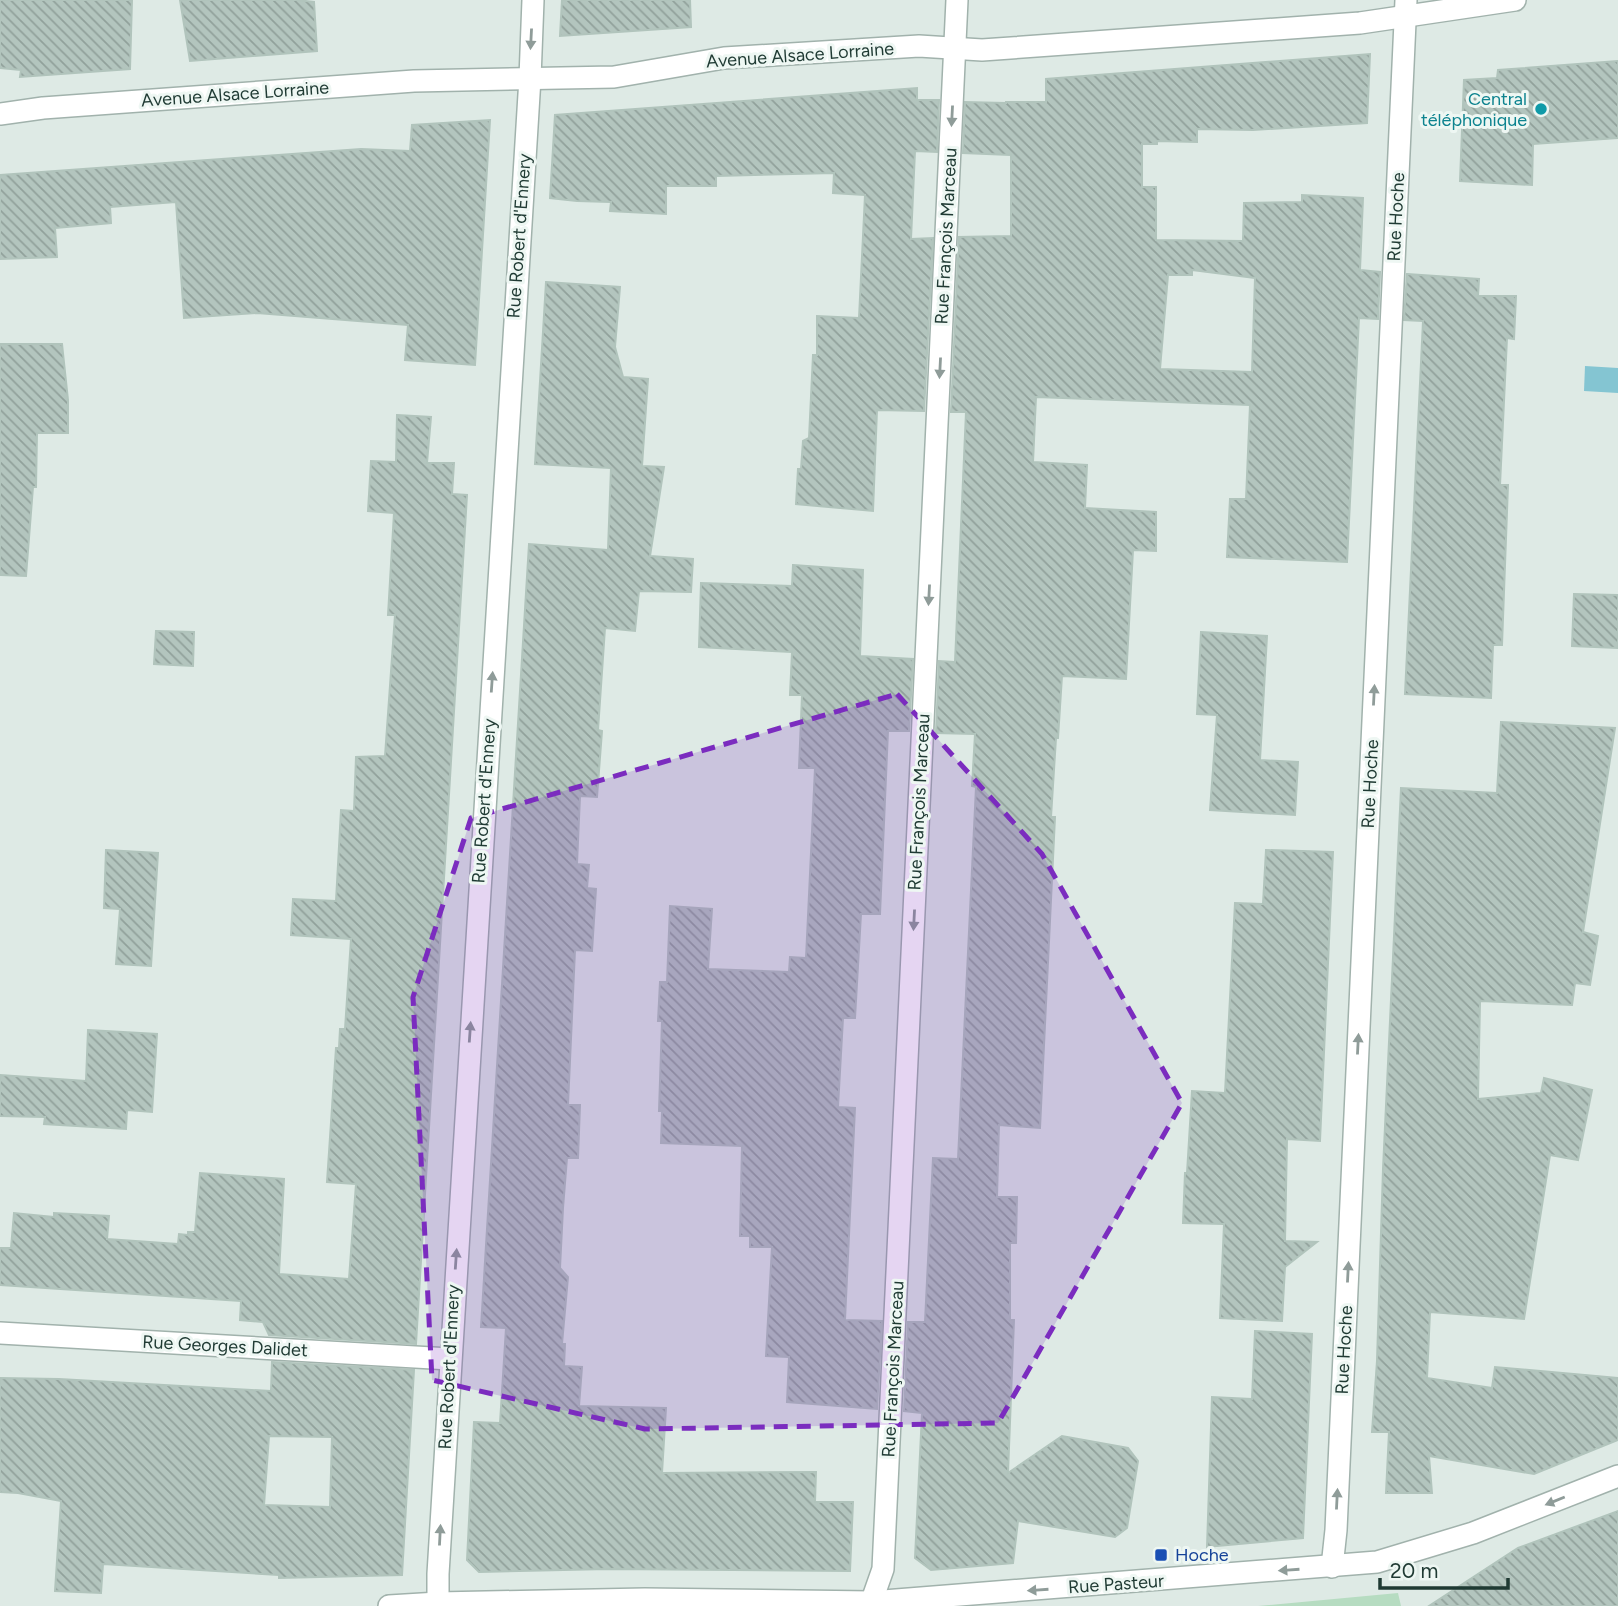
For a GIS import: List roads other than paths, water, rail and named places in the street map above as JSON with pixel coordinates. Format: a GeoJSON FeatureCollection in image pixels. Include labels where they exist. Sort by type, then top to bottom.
{"type":"FeatureCollection","features":[{"type":"Feature","properties":{"kind":"street","name":"Rue Robert d'Ennery"},"geometry":{"type":"LineString","coordinates":[[438,1603],[450,1360],[533,0]]}},
{"type":"Feature","properties":{"kind":"street","name":"Rue François Marceau"},"geometry":{"type":"LineString","coordinates":[[870,1604],[883,1569],[957,0]]}},
{"type":"Feature","properties":{"kind":"street","name":"Avenue Alsace Lorraine"},"geometry":{"type":"LineString","coordinates":[[0,114],[43,108],[414,81],[614,77],[724,58],[919,46],[982,50],[1346,24],[1406,8],[1516,0]]}},
{"type":"Feature","properties":{"kind":"street","name":"Rue Hoche"},"geometry":{"type":"LineString","coordinates":[[1332,1567],[1406,8]]}},
{"type":"Feature","properties":{"kind":"street","name":"Rue Georges Dalidet"},"geometry":{"type":"LineString","coordinates":[[0,1333],[450,1360]]}},
{"type":"Feature","properties":{"kind":"street","name":"Rue Pasteur"},"geometry":{"type":"LineString","coordinates":[[389,1606],[645,1599],[870,1604],[1332,1567],[1377,1562],[1473,1533],[1618,1476]]}},
{"type":"Feature","properties":{"kind":"water"},"geometry":{"type":"Polygon","coordinates":[[[1585,366],[1618,368],[1618,393],[1584,391],[1585,366]]]}},
{"type":"Feature","properties":{"kind":"place","name":"Central téléphonique"},"geometry":{"type":"Point","coordinates":[1541,109]}},
{"type":"Feature","properties":{"kind":"place","name":"Hoche"},"geometry":{"type":"Point","coordinates":[1161,1555]}}]}
